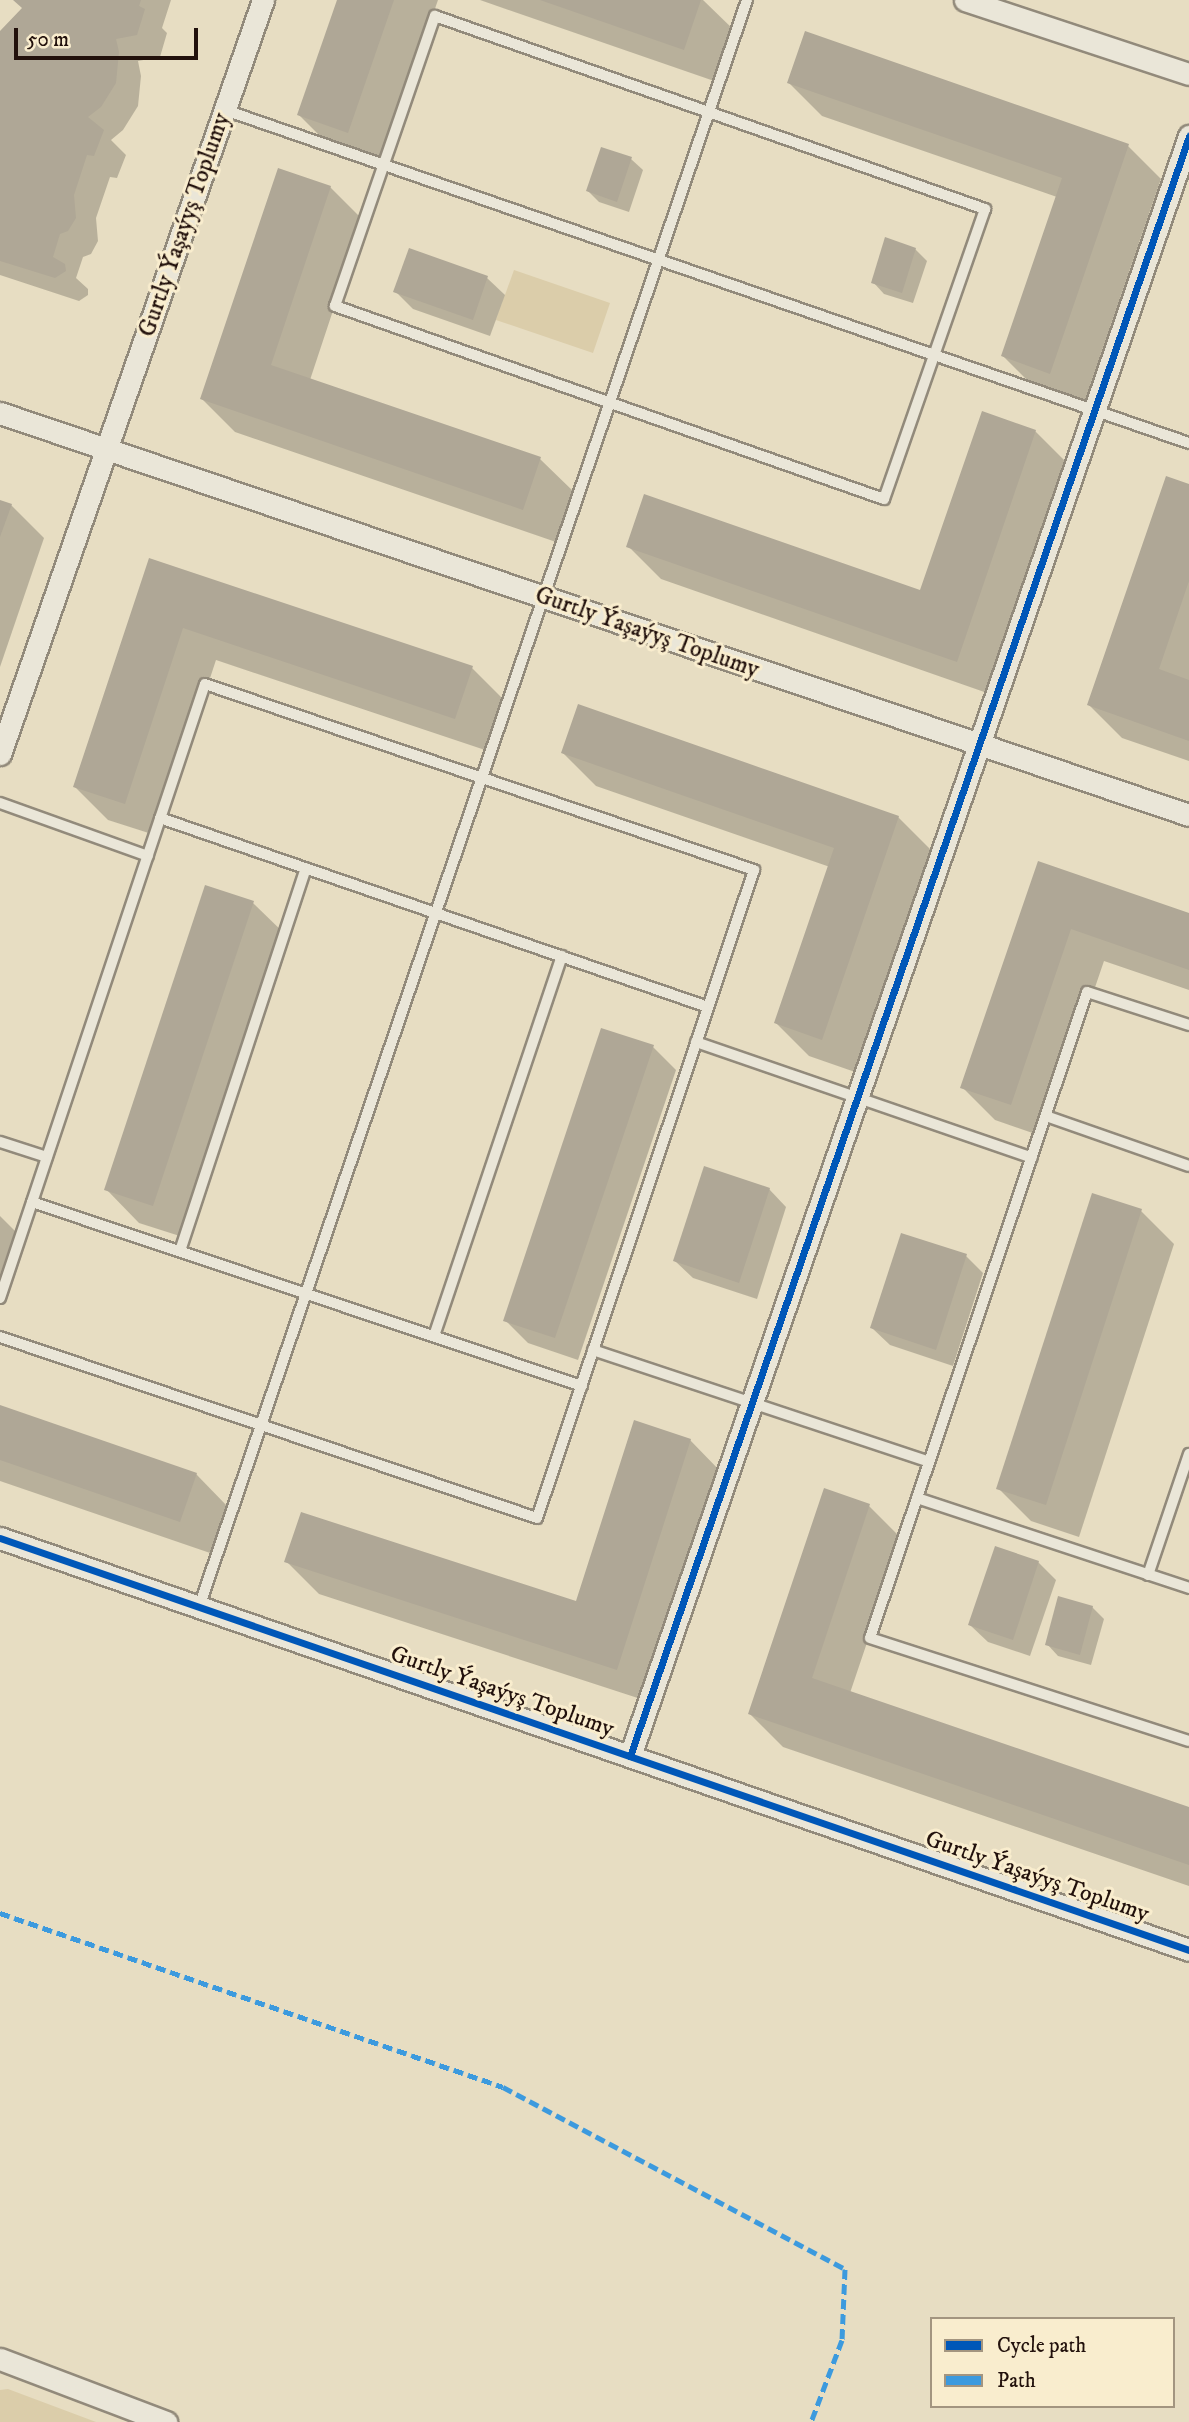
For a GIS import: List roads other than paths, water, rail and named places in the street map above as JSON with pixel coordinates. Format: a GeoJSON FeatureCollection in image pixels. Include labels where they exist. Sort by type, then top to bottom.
{"type":"FeatureCollection","features":[{"type":"Feature","properties":{"kind":"street","name":"Gurtly Ýaşaýyş Toplumy"},"geometry":{"type":"LineString","coordinates":[[0,754],[263,0]]}},
{"type":"Feature","properties":{"kind":"street"},"geometry":{"type":"LineString","coordinates":[[965,0],[1189,74]]}},
{"type":"Feature","properties":{"kind":"street"},"geometry":{"type":"LineString","coordinates":[[630,1756],[1189,136]]}},
{"type":"Feature","properties":{"kind":"street","name":"Gurtly Ýaşaýyş Toplumy"},"geometry":{"type":"LineString","coordinates":[[0,413],[1189,815]]}},
{"type":"Feature","properties":{"kind":"street","name":"Gurtly Ýaşaýyş Toplumy"},"geometry":{"type":"LineString","coordinates":[[0,1538],[1189,1950]]}},
{"type":"Feature","properties":{"kind":"street"},"geometry":{"type":"LineString","coordinates":[[0,2359],[166,2422]]}},
{"type":"Feature","properties":{"kind":"lane"},"geometry":{"type":"LineString","coordinates":[[199,1607],[747,0]]}},
{"type":"Feature","properties":{"kind":"lane"},"geometry":{"type":"LineString","coordinates":[[435,16],[985,209],[884,499],[335,306],[383,165],[435,16]]}},
{"type":"Feature","properties":{"kind":"lane"},"geometry":{"type":"LineString","coordinates":[[225,110],[1189,443]]}},
{"type":"Feature","properties":{"kind":"lane"},"geometry":{"type":"LineString","coordinates":[[0,1298],[205,684],[754,870],[537,1518],[0,1336]]}},
{"type":"Feature","properties":{"kind":"lane"},"geometry":{"type":"LineString","coordinates":[[0,803],[148,856]]}},
{"type":"Feature","properties":{"kind":"lane"},"geometry":{"type":"LineString","coordinates":[[160,818],[708,1007]]}},
{"type":"Feature","properties":{"kind":"lane"},"geometry":{"type":"LineString","coordinates":[[180,1251],[306,868]]}},
{"type":"Feature","properties":{"kind":"lane"},"geometry":{"type":"LineString","coordinates":[[433,1336],[562,956]]}},
{"type":"Feature","properties":{"kind":"lane"},"geometry":{"type":"LineString","coordinates":[[1189,1025],[1087,992],[870,1638],[1189,1741]]}},
{"type":"Feature","properties":{"kind":"lane"},"geometry":{"type":"LineString","coordinates":[[696,1042],[1031,1158]]}},
{"type":"Feature","properties":{"kind":"lane"},"geometry":{"type":"LineString","coordinates":[[1046,1116],[1189,1166]]}},
{"type":"Feature","properties":{"kind":"lane"},"geometry":{"type":"LineString","coordinates":[[0,1142],[47,1157]]}},
{"type":"Feature","properties":{"kind":"lane"},"geometry":{"type":"LineString","coordinates":[[32,1202],[582,1386]]}},
{"type":"Feature","properties":{"kind":"lane"},"geometry":{"type":"LineString","coordinates":[[593,1350],[929,1462]]}},
{"type":"Feature","properties":{"kind":"lane"},"geometry":{"type":"LineString","coordinates":[[1148,1575],[1189,1454]]}},
{"type":"Feature","properties":{"kind":"lane"},"geometry":{"type":"LineString","coordinates":[[917,1498],[1189,1588]]}}]}
